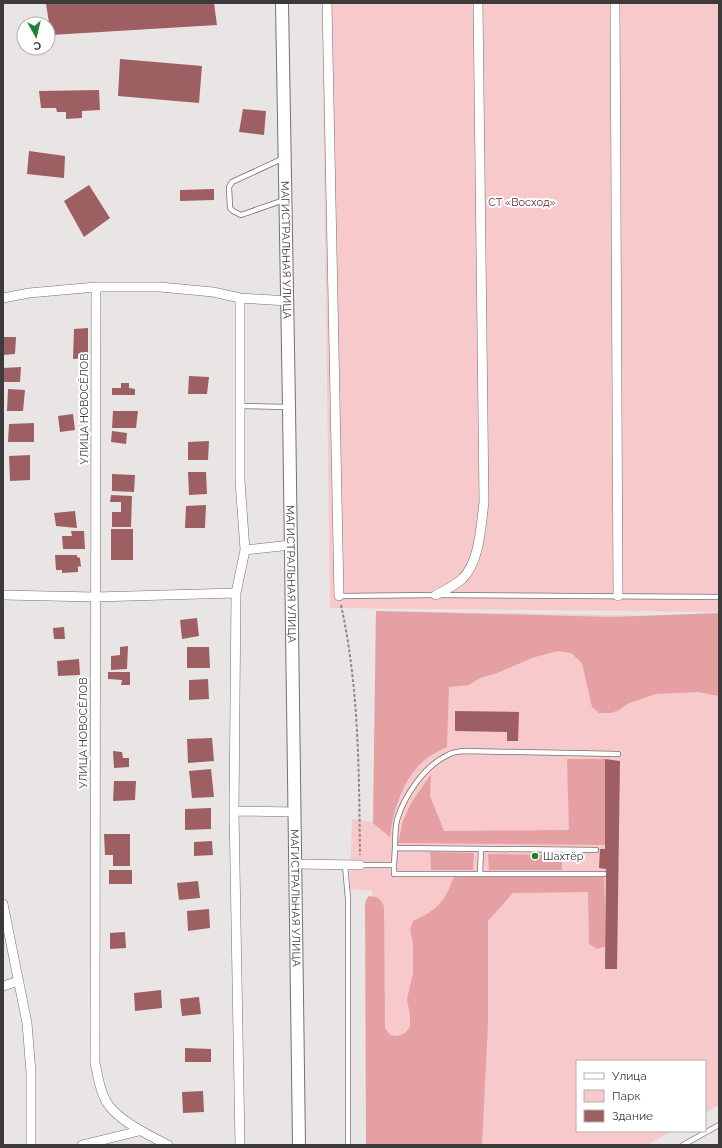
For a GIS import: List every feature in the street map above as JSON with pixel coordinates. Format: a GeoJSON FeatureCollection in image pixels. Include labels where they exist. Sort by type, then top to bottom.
{"type":"FeatureCollection","features":[{"type":"Feature","properties":{"kind":"main road","name":"МАГИСТРАЛЬНАЯ УЛИЦА"},"geometry":{"type":"LineString","coordinates":[[282,3],[288,301],[299,1145]]}},
{"type":"Feature","properties":{"kind":"street"},"geometry":{"type":"LineString","coordinates":[[328,3],[339,596]]}},
{"type":"Feature","properties":{"kind":"street"},"geometry":{"type":"LineString","coordinates":[[436,595],[464,578],[473,564],[479,538],[484,502],[478,3]]}},
{"type":"Feature","properties":{"kind":"street"},"geometry":{"type":"LineString","coordinates":[[615,3],[618,596]]}},
{"type":"Feature","properties":{"kind":"street"},"geometry":{"type":"LineString","coordinates":[[3,298],[29,292],[96,288],[160,287],[213,292],[240,298],[288,301]]}},
{"type":"Feature","properties":{"kind":"street","name":"УЛИЦА НОВОСЁЛОВ"},"geometry":{"type":"LineString","coordinates":[[96,288],[95,1063],[105,1100],[115,1112],[140,1131],[168,1145]]}},
{"type":"Feature","properties":{"kind":"street"},"geometry":{"type":"LineString","coordinates":[[240,298],[240,481],[245,550],[236,593],[234,811],[240,1145]]}},
{"type":"Feature","properties":{"kind":"street"},"geometry":{"type":"LineString","coordinates":[[245,550],[291,545]]}},
{"type":"Feature","properties":{"kind":"street"},"geometry":{"type":"LineString","coordinates":[[3,595],[95,597],[236,593]]}},
{"type":"Feature","properties":{"kind":"street"},"geometry":{"type":"LineString","coordinates":[[234,811],[295,812]]}},
{"type":"Feature","properties":{"kind":"street"},"geometry":{"type":"LineString","coordinates":[[295,864],[360,865]]}},
{"type":"Feature","properties":{"kind":"street"},"geometry":{"type":"LineString","coordinates":[[3,904],[27,1023],[31,1073],[31,1145]]}},
{"type":"Feature","properties":{"kind":"street"},"geometry":{"type":"LineString","coordinates":[[3,986],[19,981]]}},
{"type":"Feature","properties":{"kind":"street"},"geometry":{"type":"LineString","coordinates":[[82,1145],[140,1131]]}},
{"type":"Feature","properties":{"kind":"lane"},"geometry":{"type":"LineString","coordinates":[[285,157],[232,182],[229,187],[230,208],[232,211],[241,214],[286,200]]}},
{"type":"Feature","properties":{"kind":"lane"},"geometry":{"type":"LineString","coordinates":[[240,406],[289,407]]}},
{"type":"Feature","properties":{"kind":"lane"},"geometry":{"type":"LineString","coordinates":[[339,596],[436,595],[719,597]]}},
{"type":"Feature","properties":{"kind":"lane"},"geometry":{"type":"LineString","coordinates":[[604,874],[394,874],[397,821],[403,804],[410,791],[435,763],[448,754],[463,751],[618,754]]}},
{"type":"Feature","properties":{"kind":"lane"},"geometry":{"type":"LineString","coordinates":[[395,848],[596,850]]}},
{"type":"Feature","properties":{"kind":"lane"},"geometry":{"type":"LineString","coordinates":[[480,874],[481,849]]}},
{"type":"Feature","properties":{"kind":"lane"},"geometry":{"type":"LineString","coordinates":[[345,865],[348,899],[348,1145]]}},
{"type":"Feature","properties":{"kind":"lane"},"geometry":{"type":"LineString","coordinates":[[360,865],[394,865]]}},
{"type":"Feature","properties":{"kind":"lane"},"geometry":{"type":"LineString","coordinates":[[683,1145],[719,1125]]}},
{"type":"Feature","properties":{"kind":"path"},"geometry":{"type":"LineString","coordinates":[[339,596],[346,627],[356,708],[359,775],[360,865]]}},
{"type":"Feature","properties":{"kind":"green space","name":"СТ «Восход»"},"geometry":{"type":"Polygon","coordinates":[[[322,3],[719,3],[719,612],[330,608],[322,3]]]}},
{"type":"Feature","properties":{"kind":"green space","name":"Шахтёр"},"geometry":{"type":"Polygon","coordinates":[[[376,611],[719,617],[719,1105],[706,1112],[706,1060],[576,1060],[576,1132],[670,1132],[647,1145],[373,1145],[372,891],[350,889],[352,819],[373,822],[376,611]]]}},
{"type":"Feature","properties":{"kind":"shaded area"},"geometry":{"type":"Polygon","coordinates":[[[376,611],[612,617],[719,613],[719,696],[698,692],[656,694],[629,703],[619,710],[611,713],[599,713],[592,707],[582,663],[571,653],[558,651],[535,657],[497,673],[480,678],[469,685],[449,687],[447,747],[421,763],[407,781],[397,803],[390,837],[373,823],[376,611]]]}},
{"type":"Feature","properties":{"kind":"shaded area"},"geometry":{"type":"Polygon","coordinates":[[[567,759],[605,759],[605,845],[398,843],[403,821],[411,803],[431,774],[430,796],[444,831],[569,830],[567,759]]]}},
{"type":"Feature","properties":{"kind":"shaded area"},"geometry":{"type":"Polygon","coordinates":[[[430,852],[474,853],[473,870],[431,870],[430,852]]]}},
{"type":"Feature","properties":{"kind":"shaded area"},"geometry":{"type":"Polygon","coordinates":[[[488,854],[562,855],[562,870],[489,870],[488,854]]]}},
{"type":"Feature","properties":{"kind":"shaded area"},"geometry":{"type":"Polygon","coordinates":[[[455,874],[604,874],[606,946],[597,949],[589,944],[588,892],[513,893],[488,921],[488,1022],[482,1145],[366,1145],[366,900],[369,896],[377,897],[384,906],[385,1028],[390,1035],[398,1036],[405,1033],[410,1027],[407,999],[413,974],[413,944],[410,930],[413,921],[436,908],[448,891],[455,874]]]}},
{"type":"Feature","properties":{"kind":"building"},"geometry":{"type":"Polygon","coordinates":[[[214,3],[217,25],[56,35],[56,16],[48,16],[46,4],[214,3]]]}},
{"type":"Feature","properties":{"kind":"building"},"geometry":{"type":"Polygon","coordinates":[[[120,59],[202,66],[199,103],[118,96],[120,59]]]}},
{"type":"Feature","properties":{"kind":"building"},"geometry":{"type":"Polygon","coordinates":[[[99,90],[100,110],[82,111],[82,118],[66,119],[66,112],[57,112],[56,108],[41,108],[39,91],[99,90]]]}},
{"type":"Feature","properties":{"kind":"building"},"geometry":{"type":"Polygon","coordinates":[[[243,109],[266,111],[264,135],[239,132],[243,109]]]}},
{"type":"Feature","properties":{"kind":"building"},"geometry":{"type":"Polygon","coordinates":[[[29,151],[65,156],[64,178],[27,174],[29,151]]]}},
{"type":"Feature","properties":{"kind":"building"},"geometry":{"type":"Polygon","coordinates":[[[89,185],[110,218],[84,237],[64,201],[89,185]]]}},
{"type":"Feature","properties":{"kind":"building"},"geometry":{"type":"Polygon","coordinates":[[[214,189],[214,200],[180,201],[180,190],[214,189]]]}},
{"type":"Feature","properties":{"kind":"building"},"geometry":{"type":"Polygon","coordinates":[[[88,328],[88,358],[73,359],[74,329],[88,328]]]}},
{"type":"Feature","properties":{"kind":"building"},"geometry":{"type":"Polygon","coordinates":[[[3,337],[16,337],[15,354],[3,355],[3,337]]]}},
{"type":"Feature","properties":{"kind":"building"},"geometry":{"type":"Polygon","coordinates":[[[21,367],[20,382],[3,382],[3,368],[21,367]]]}},
{"type":"Feature","properties":{"kind":"building"},"geometry":{"type":"Polygon","coordinates":[[[189,376],[209,377],[207,394],[188,394],[189,376]]]}},
{"type":"Feature","properties":{"kind":"building"},"geometry":{"type":"Polygon","coordinates":[[[121,383],[129,383],[129,388],[135,389],[135,395],[112,395],[112,388],[121,388],[121,383]]]}},
{"type":"Feature","properties":{"kind":"building"},"geometry":{"type":"Polygon","coordinates":[[[8,389],[25,390],[23,411],[7,411],[8,389]]]}},
{"type":"Feature","properties":{"kind":"building"},"geometry":{"type":"Polygon","coordinates":[[[113,411],[138,411],[136,428],[112,428],[113,411]]]}},
{"type":"Feature","properties":{"kind":"building"},"geometry":{"type":"Polygon","coordinates":[[[73,414],[75,430],[60,432],[58,416],[73,414]]]}},
{"type":"Feature","properties":{"kind":"building"},"geometry":{"type":"Polygon","coordinates":[[[34,423],[34,442],[8,442],[9,424],[34,423]]]}},
{"type":"Feature","properties":{"kind":"building"},"geometry":{"type":"Polygon","coordinates":[[[112,431],[127,433],[126,444],[111,442],[112,431]]]}},
{"type":"Feature","properties":{"kind":"building"},"geometry":{"type":"Polygon","coordinates":[[[209,441],[208,460],[188,460],[188,442],[209,441]]]}},
{"type":"Feature","properties":{"kind":"building"},"geometry":{"type":"Polygon","coordinates":[[[30,455],[30,480],[10,481],[9,456],[30,455]]]}},
{"type":"Feature","properties":{"kind":"building"},"geometry":{"type":"Polygon","coordinates":[[[188,472],[206,472],[207,494],[189,495],[188,472]]]}},
{"type":"Feature","properties":{"kind":"building"},"geometry":{"type":"Polygon","coordinates":[[[112,474],[135,475],[134,492],[112,491],[112,474]]]}},
{"type":"Feature","properties":{"kind":"building"},"geometry":{"type":"Polygon","coordinates":[[[111,495],[132,496],[131,527],[112,527],[112,512],[121,512],[121,502],[110,502],[111,495]]]}},
{"type":"Feature","properties":{"kind":"building"},"geometry":{"type":"Polygon","coordinates":[[[206,505],[205,528],[185,528],[186,506],[206,505]]]}},
{"type":"Feature","properties":{"kind":"building"},"geometry":{"type":"Polygon","coordinates":[[[75,511],[77,528],[56,526],[54,513],[75,511]]]}},
{"type":"Feature","properties":{"kind":"building"},"geometry":{"type":"Polygon","coordinates":[[[111,529],[133,529],[133,560],[111,560],[111,529]]]}},
{"type":"Feature","properties":{"kind":"building"},"geometry":{"type":"Polygon","coordinates":[[[71,531],[84,531],[85,549],[63,549],[62,536],[72,536],[71,531]]]}},
{"type":"Feature","properties":{"kind":"building"},"geometry":{"type":"Polygon","coordinates":[[[55,555],[77,555],[77,557],[80,558],[81,567],[78,566],[78,572],[62,573],[62,570],[56,570],[55,555]]]}},
{"type":"Feature","properties":{"kind":"building"},"geometry":{"type":"Polygon","coordinates":[[[197,618],[199,636],[182,639],[180,620],[197,618]]]}},
{"type":"Feature","properties":{"kind":"building"},"geometry":{"type":"Polygon","coordinates":[[[64,627],[65,639],[54,639],[53,628],[64,627]]]}},
{"type":"Feature","properties":{"kind":"building"},"geometry":{"type":"Polygon","coordinates":[[[128,646],[127,669],[111,670],[111,656],[120,655],[120,647],[128,646]]]}},
{"type":"Feature","properties":{"kind":"building"},"geometry":{"type":"Polygon","coordinates":[[[187,647],[209,647],[210,668],[187,668],[187,647]]]}},
{"type":"Feature","properties":{"kind":"building"},"geometry":{"type":"Polygon","coordinates":[[[79,659],[80,675],[58,676],[57,661],[79,659]]]}},
{"type":"Feature","properties":{"kind":"building"},"geometry":{"type":"Polygon","coordinates":[[[108,672],[130,672],[130,685],[121,685],[122,680],[108,679],[108,672]]]}},
{"type":"Feature","properties":{"kind":"building"},"geometry":{"type":"Polygon","coordinates":[[[208,679],[209,699],[189,700],[189,680],[208,679]]]}},
{"type":"Feature","properties":{"kind":"building"},"geometry":{"type":"Polygon","coordinates":[[[455,711],[519,712],[518,741],[507,741],[507,732],[455,731],[455,711]]]}},
{"type":"Feature","properties":{"kind":"building"},"geometry":{"type":"Polygon","coordinates":[[[212,738],[214,761],[188,763],[187,739],[212,738]]]}},
{"type":"Feature","properties":{"kind":"building"},"geometry":{"type":"Polygon","coordinates":[[[113,751],[122,752],[123,758],[129,758],[129,767],[114,768],[113,751]]]}},
{"type":"Feature","properties":{"kind":"building"},"geometry":{"type":"Polygon","coordinates":[[[605,759],[620,761],[617,969],[605,969],[606,869],[599,868],[600,849],[605,849],[605,759]]]}},
{"type":"Feature","properties":{"kind":"building"},"geometry":{"type":"Polygon","coordinates":[[[211,769],[214,797],[192,798],[189,771],[211,769]]]}},
{"type":"Feature","properties":{"kind":"building"},"geometry":{"type":"Polygon","coordinates":[[[114,781],[136,781],[135,800],[113,801],[114,781]]]}},
{"type":"Feature","properties":{"kind":"building"},"geometry":{"type":"Polygon","coordinates":[[[211,808],[211,829],[185,830],[185,809],[211,808]]]}},
{"type":"Feature","properties":{"kind":"building"},"geometry":{"type":"Polygon","coordinates":[[[104,834],[130,834],[130,866],[113,866],[113,855],[105,855],[104,834]]]}},
{"type":"Feature","properties":{"kind":"building"},"geometry":{"type":"Polygon","coordinates":[[[212,841],[213,855],[194,856],[194,842],[212,841]]]}},
{"type":"Feature","properties":{"kind":"building"},"geometry":{"type":"Polygon","coordinates":[[[109,870],[132,870],[132,884],[109,884],[109,870]]]}},
{"type":"Feature","properties":{"kind":"building"},"geometry":{"type":"Polygon","coordinates":[[[198,881],[200,898],[179,900],[177,883],[198,881]]]}},
{"type":"Feature","properties":{"kind":"building"},"geometry":{"type":"Polygon","coordinates":[[[209,909],[210,928],[188,931],[187,911],[209,909]]]}},
{"type":"Feature","properties":{"kind":"building"},"geometry":{"type":"Polygon","coordinates":[[[125,932],[126,948],[110,949],[110,933],[125,932]]]}},
{"type":"Feature","properties":{"kind":"building"},"geometry":{"type":"Polygon","coordinates":[[[161,990],[162,1008],[135,1011],[134,993],[161,990]]]}},
{"type":"Feature","properties":{"kind":"building"},"geometry":{"type":"Polygon","coordinates":[[[199,997],[201,1014],[182,1016],[180,999],[199,997]]]}},
{"type":"Feature","properties":{"kind":"building"},"geometry":{"type":"Polygon","coordinates":[[[185,1048],[211,1049],[211,1062],[185,1062],[185,1048]]]}},
{"type":"Feature","properties":{"kind":"building"},"geometry":{"type":"Polygon","coordinates":[[[203,1091],[204,1112],[183,1113],[182,1092],[203,1091]]]}},
{"type":"Feature","properties":{"kind":"place","name":"Шахтёр"},"geometry":{"type":"Point","coordinates":[535,856]}}]}
